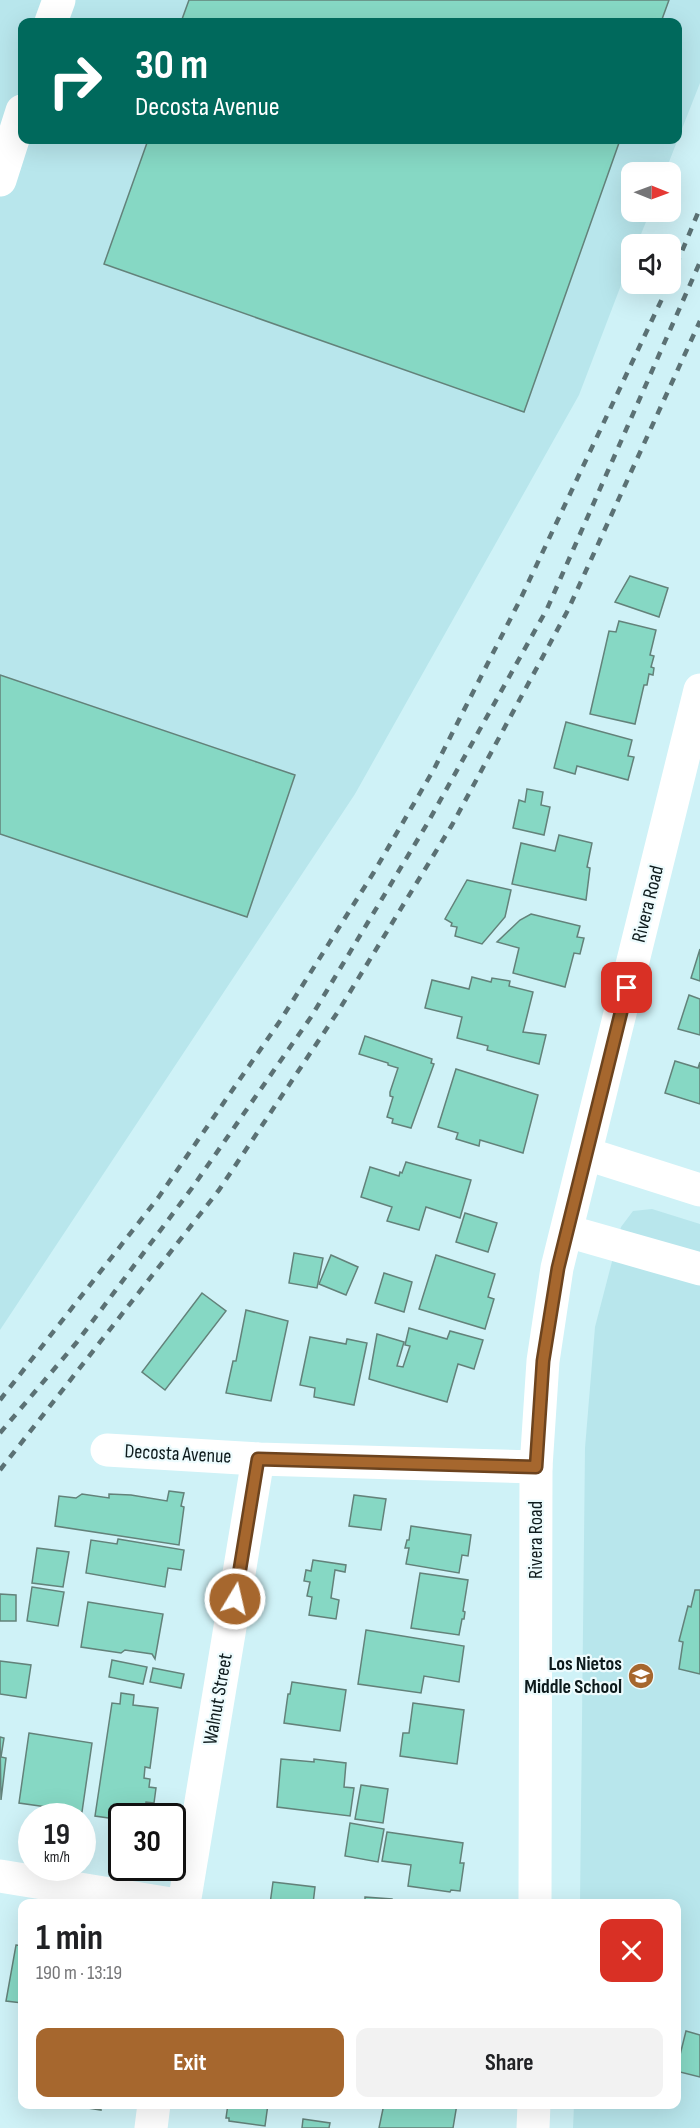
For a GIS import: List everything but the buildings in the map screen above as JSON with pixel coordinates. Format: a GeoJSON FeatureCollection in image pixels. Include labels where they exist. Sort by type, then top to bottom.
{"type":"FeatureCollection","features":[{"type":"Feature","properties":{"kind":"street"},"geometry":{"type":"LineString","coordinates":[[52,18],[59,0]]}},
{"type":"Feature","properties":{"kind":"street"},"geometry":{"type":"LineString","coordinates":[[0,180],[18,124]]}},
{"type":"Feature","properties":{"kind":"street","name":"Rivera Road"},"geometry":{"type":"LineString","coordinates":[[536,1899],[536,1467],[543,1361],[558,1268],[567,1231],[689,786],[700,690]]}},
{"type":"Feature","properties":{"kind":"street"},"geometry":{"type":"LineString","coordinates":[[587,1154],[700,1190]]}},
{"type":"Feature","properties":{"kind":"street"},"geometry":{"type":"LineString","coordinates":[[567,1231],[700,1269]]}},
{"type":"Feature","properties":{"kind":"street","name":"Decosta Avenue"},"geometry":{"type":"LineString","coordinates":[[107,1450],[258,1459],[536,1467]]}},
{"type":"Feature","properties":{"kind":"street","name":"Walnut Street"},"geometry":{"type":"LineString","coordinates":[[185,1899],[258,1459]]}},
{"type":"Feature","properties":{"kind":"street"},"geometry":{"type":"LineString","coordinates":[[0,1876],[140,1899]]}},
{"type":"Feature","properties":{"kind":"street"},"geometry":{"type":"LineString","coordinates":[[151,2128],[153,2109]]}},
{"type":"Feature","properties":{"kind":"street"},"geometry":{"type":"LineString","coordinates":[[533,2128],[534,2109]]}},
{"type":"Feature","properties":{"kind":"shaded area"},"geometry":{"type":"Polygon","coordinates":[[[0,0],[700,0],[700,83],[682,129],[682,18],[18,18],[18,144],[676,144],[669,162],[621,162],[621,222],[646,222],[641,234],[621,234],[621,285],[579,395],[355,794],[0,1330],[0,0]]]}},
{"type":"Feature","properties":{"kind":"shaded area","name":"Los Nietos Middle School"},"geometry":{"type":"Polygon","coordinates":[[[652,1209],[700,1224],[700,2128],[573,2128],[574,2109],[681,2109],[681,1899],[580,1899],[585,1448],[595,1327],[621,1227],[633,1211],[652,1209]]]}},
{"type":"Feature","properties":{"kind":"railway"},"geometry":{"type":"LineString","coordinates":[[681,254],[700,208]]}},
{"type":"Feature","properties":{"kind":"railway"},"geometry":{"type":"LineString","coordinates":[[0,1433],[77,1342],[192,1188],[311,1017],[427,824],[547,609],[700,262]]}},
{"type":"Feature","properties":{"kind":"railway"},"geometry":{"type":"LineString","coordinates":[[0,1400],[158,1198],[280,1021],[374,872],[434,769],[521,598],[664,294]]}},
{"type":"Feature","properties":{"kind":"railway"},"geometry":{"type":"LineString","coordinates":[[0,1470],[219,1190],[339,1010],[452,825],[568,610],[700,321]]}},
{"type":"Feature","properties":{"kind":"place","name":"Los Nietos Middle School"},"geometry":{"type":"Point","coordinates":[641,1676]}},
{"type":"Feature","properties":{"kind":"route"},"geometry":{"type":"LineString","coordinates":[[235,1599],[258,1459],[536,1467],[543,1361],[558,1268],[627,988]]}}]}
